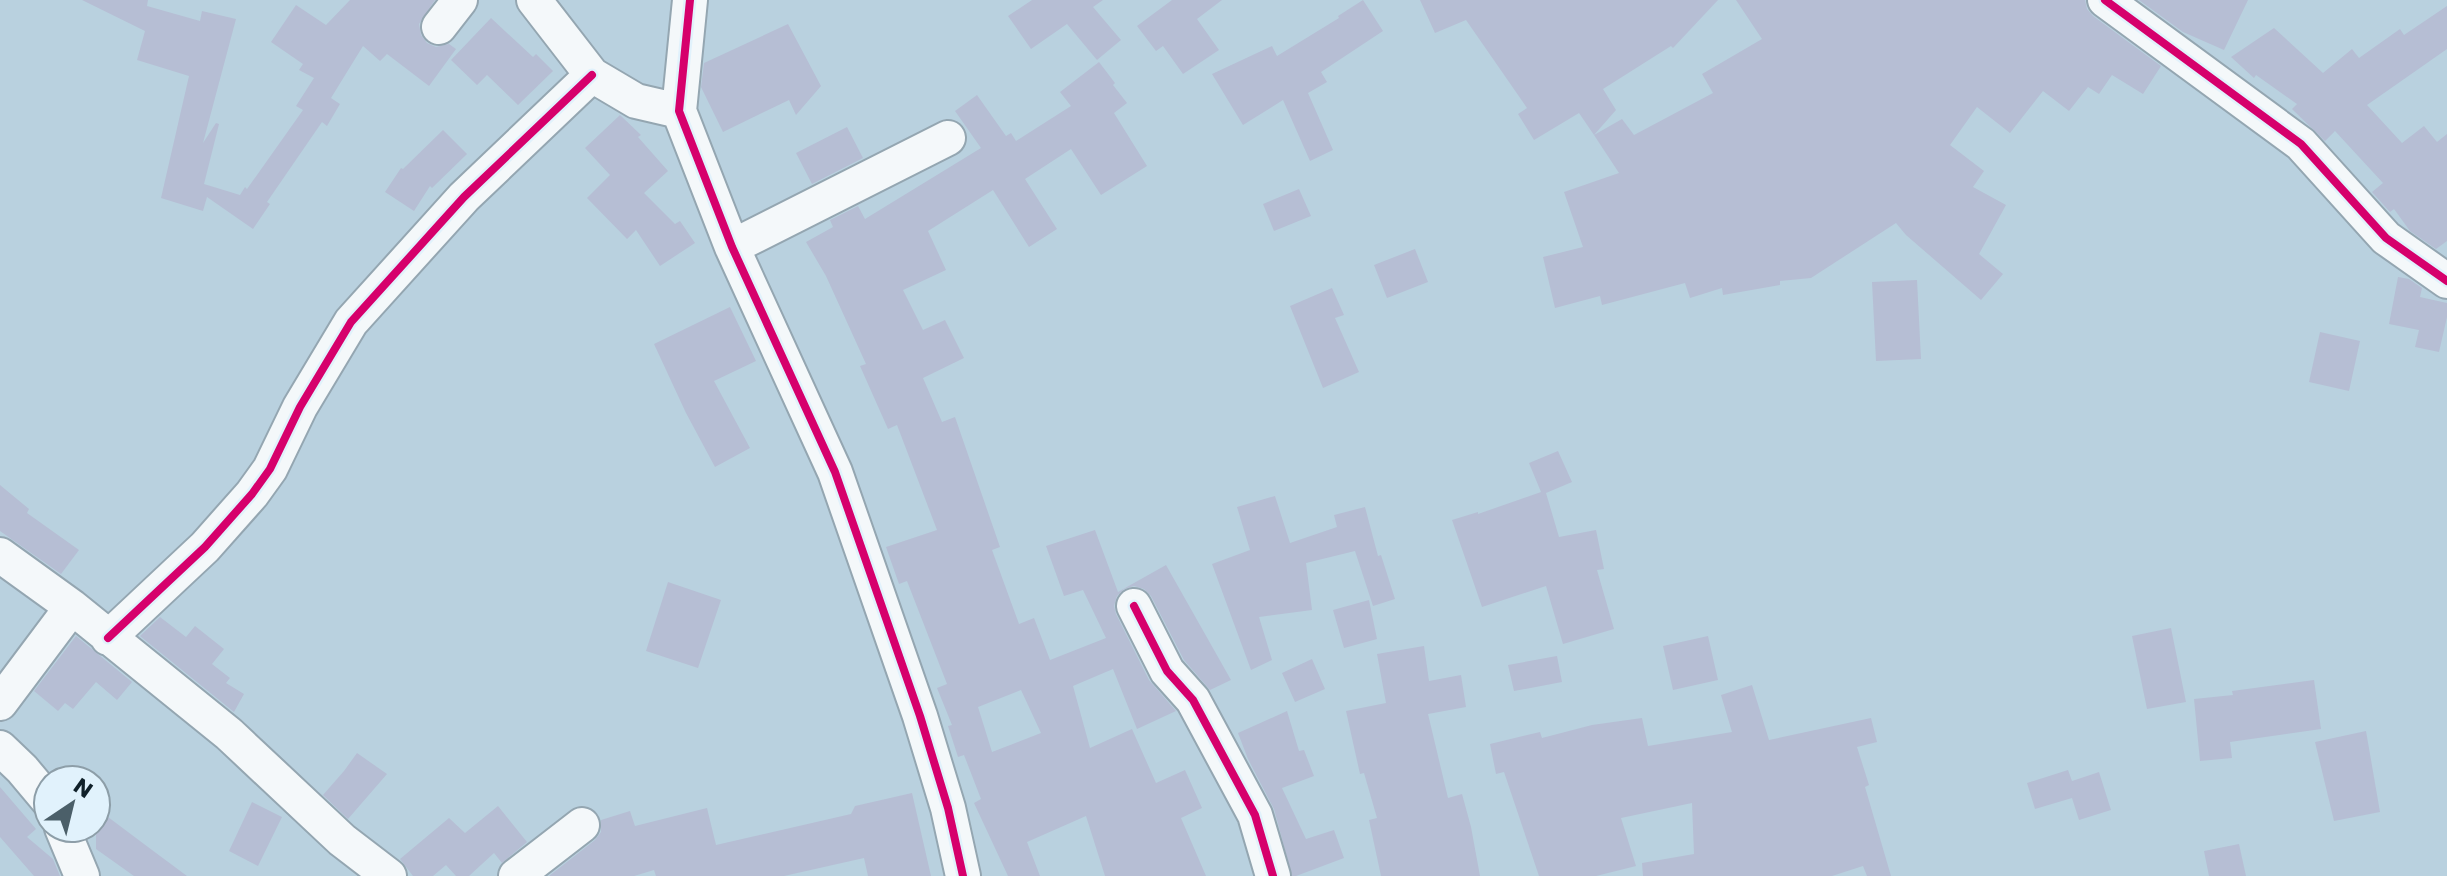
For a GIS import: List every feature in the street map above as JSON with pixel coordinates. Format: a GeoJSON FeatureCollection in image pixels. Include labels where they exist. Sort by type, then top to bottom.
{"type":"FeatureCollection","features":[{"type":"Feature","properties":{"kind":"street"},"geometry":{"type":"LineString","coordinates":[[439,27],[460,0]]}},
{"type":"Feature","properties":{"kind":"street"},"geometry":{"type":"LineString","coordinates":[[534,0],[592,75],[636,101],[679,111]]}},
{"type":"Feature","properties":{"kind":"street"},"geometry":{"type":"LineString","coordinates":[[690,0],[679,111],[732,247],[835,472],[920,716],[948,808],[963,876]]}},
{"type":"Feature","properties":{"kind":"street"},"geometry":{"type":"LineString","coordinates":[[2105,0],[2139,22],[2301,144],[2386,238],[2447,281]]}},
{"type":"Feature","properties":{"kind":"street"},"geometry":{"type":"LineString","coordinates":[[108,638],[205,547],[252,494],[270,469],[300,407],[351,322],[464,197],[592,75]]}},
{"type":"Feature","properties":{"kind":"street"},"geometry":{"type":"LineString","coordinates":[[732,247],[948,138]]}},
{"type":"Feature","properties":{"kind":"street"},"geometry":{"type":"LineString","coordinates":[[0,555],[72,607],[229,734],[342,840],[389,876]]}},
{"type":"Feature","properties":{"kind":"street"},"geometry":{"type":"LineString","coordinates":[[1134,606],[1167,671],[1193,700],[1255,815],[1273,876]]}},
{"type":"Feature","properties":{"kind":"street"},"geometry":{"type":"LineString","coordinates":[[0,703],[72,607]]}},
{"type":"Feature","properties":{"kind":"street"},"geometry":{"type":"LineString","coordinates":[[0,748],[32,781]]}},
{"type":"Feature","properties":{"kind":"street"},"geometry":{"type":"LineString","coordinates":[[516,876],[582,825]]}},
{"type":"Feature","properties":{"kind":"street"},"geometry":{"type":"LineString","coordinates":[[69,844],[82,876]]}},
{"type":"Feature","properties":{"kind":"building"},"geometry":{"type":"Polygon","coordinates":[[[82,0],[148,0],[147,6],[200,21],[202,11],[236,19],[203,143],[216,123],[219,124],[204,184],[240,195],[303,110],[296,106],[314,78],[299,70],[303,64],[271,42],[296,5],[326,25],[350,0],[435,0],[419,24],[421,35],[427,43],[436,47],[449,44],[456,49],[429,86],[387,54],[380,61],[363,46],[331,98],[340,104],[327,126],[322,122],[267,202],[270,204],[253,229],[207,197],[203,211],[161,198],[189,76],[137,60],[145,31],[82,0]]]}},
{"type":"Feature","properties":{"kind":"building"},"geometry":{"type":"Polygon","coordinates":[[[1032,0],[1103,0],[1093,7],[1121,40],[1097,60],[1067,24],[1031,49],[1008,16],[1032,0]]]}},
{"type":"Feature","properties":{"kind":"building"},"geometry":{"type":"Polygon","coordinates":[[[1172,0],[1222,0],[1197,19],[1219,50],[1183,74],[1163,46],[1156,51],[1137,26],[1172,0]]]}},
{"type":"Feature","properties":{"kind":"building"},"geometry":{"type":"Polygon","coordinates":[[[1363,0],[1383,31],[1321,72],[1327,82],[1308,93],[1333,150],[1310,161],[1283,100],[1243,125],[1212,74],[1272,46],[1277,56],[1363,0]]]}},
{"type":"Feature","properties":{"kind":"building"},"geometry":{"type":"Polygon","coordinates":[[[1420,0],[1718,0],[1673,48],[1671,46],[1603,89],[1616,110],[1594,135],[1579,113],[1534,140],[1518,114],[1527,108],[1466,20],[1435,33],[1420,0]]]}},
{"type":"Feature","properties":{"kind":"building"},"geometry":{"type":"Polygon","coordinates":[[[1736,0],[2085,0],[2093,16],[2161,66],[2143,94],[2112,75],[2099,94],[2088,87],[2069,111],[2043,91],[2010,133],[1977,107],[1950,145],[1984,171],[1973,187],[2006,205],[1979,254],[2003,274],[1981,300],[1896,223],[1811,278],[1780,281],[1780,285],[1723,295],[1722,288],[1690,298],[1685,283],[1602,305],[1600,296],[1555,308],[1543,257],[1583,247],[1564,192],[1619,173],[1594,135],[1622,119],[1634,135],[1713,93],[1702,74],[1762,39],[1736,0]]]}},
{"type":"Feature","properties":{"kind":"building"},"geometry":{"type":"Polygon","coordinates":[[[2139,0],[2248,0],[2224,50],[2183,32],[2139,0]]]}},
{"type":"Feature","properties":{"kind":"building"},"geometry":{"type":"Polygon","coordinates":[[[2447,6],[2447,49],[2367,105],[2402,143],[2424,126],[2437,142],[2447,134],[2447,241],[2436,249],[2410,231],[2394,209],[2390,212],[2372,192],[2383,183],[2335,131],[2325,141],[2292,109],[2297,104],[2256,75],[2254,78],[2231,57],[2274,28],[2323,73],[2352,49],[2359,58],[2400,29],[2404,35],[2447,6]]]}},
{"type":"Feature","properties":{"kind":"building"},"geometry":{"type":"Polygon","coordinates":[[[491,18],[553,71],[518,105],[487,75],[477,85],[451,60],[491,18]]]}},
{"type":"Feature","properties":{"kind":"building"},"geometry":{"type":"Polygon","coordinates":[[[788,24],[821,86],[796,115],[789,100],[723,132],[701,87],[704,63],[788,24]]]}},
{"type":"Feature","properties":{"kind":"building"},"geometry":{"type":"Polygon","coordinates":[[[1099,62],[1127,103],[1114,113],[1147,166],[1101,195],[1071,149],[1025,179],[1057,229],[1029,247],[993,190],[928,231],[946,270],[903,290],[923,330],[945,320],[964,358],[923,378],[942,422],[955,417],[1000,547],[992,550],[1019,624],[1034,618],[1050,660],[1106,638],[1083,590],[1064,596],[1046,546],[1095,530],[1118,592],[1166,565],[1231,680],[1210,690],[1184,660],[1151,596],[1144,589],[1134,586],[1124,589],[1117,596],[1114,606],[1116,614],[1149,680],[1176,711],[1137,729],[1113,669],[1073,686],[1090,748],[1132,729],[1156,783],[1185,770],[1202,808],[1181,818],[1206,876],[1105,876],[1086,816],[1027,842],[1040,876],[1008,876],[974,803],[981,799],[964,755],[958,757],[948,726],[952,725],[937,688],[947,684],[907,581],[899,584],[886,547],[937,530],[897,425],[888,429],[860,366],[866,364],[826,276],[806,242],[833,227],[830,220],[858,206],[865,219],[981,148],[955,111],[977,95],[1006,136],[1011,133],[1016,141],[1071,106],[1060,92],[1099,62]],[[1021,690],[978,707],[992,752],[1041,733],[1021,690]]]}},
{"type":"Feature","properties":{"kind":"building"},"geometry":{"type":"Polygon","coordinates":[[[620,115],[641,135],[638,137],[668,171],[644,193],[675,224],[680,221],[695,243],[660,266],[636,230],[627,239],[587,198],[610,175],[585,148],[620,115]]]}},
{"type":"Feature","properties":{"kind":"building"},"geometry":{"type":"Polygon","coordinates":[[[847,127],[863,158],[812,184],[796,153],[847,127]]]}},
{"type":"Feature","properties":{"kind":"building"},"geometry":{"type":"Polygon","coordinates":[[[443,130],[467,154],[432,188],[430,186],[414,211],[385,192],[401,168],[443,130]]]}},
{"type":"Feature","properties":{"kind":"building"},"geometry":{"type":"Polygon","coordinates":[[[1299,189],[1311,216],[1274,231],[1263,204],[1299,189]]]}},
{"type":"Feature","properties":{"kind":"building"},"geometry":{"type":"Polygon","coordinates":[[[1415,249],[1428,282],[1387,298],[1374,265],[1415,249]]]}},
{"type":"Feature","properties":{"kind":"building"},"geometry":{"type":"Polygon","coordinates":[[[2398,277],[2409,279],[2422,288],[2420,297],[2447,303],[2439,352],[2415,347],[2419,330],[2389,324],[2398,277]]]}},
{"type":"Feature","properties":{"kind":"building"},"geometry":{"type":"Polygon","coordinates":[[[1917,280],[1921,359],[1876,361],[1872,282],[1917,280]]]}},
{"type":"Feature","properties":{"kind":"building"},"geometry":{"type":"Polygon","coordinates":[[[1332,288],[1344,315],[1335,318],[1359,372],[1323,388],[1290,306],[1332,288]]]}},
{"type":"Feature","properties":{"kind":"building"},"geometry":{"type":"Polygon","coordinates":[[[730,307],[756,361],[714,381],[750,448],[715,467],[654,344],[730,307]]]}},
{"type":"Feature","properties":{"kind":"building"},"geometry":{"type":"Polygon","coordinates":[[[2320,332],[2360,341],[2349,391],[2309,382],[2320,332]]]}},
{"type":"Feature","properties":{"kind":"building"},"geometry":{"type":"Polygon","coordinates":[[[1558,451],[1572,482],[1546,493],[1559,537],[1596,530],[1604,569],[1597,570],[1614,629],[1563,644],[1546,586],[1482,607],[1452,520],[1541,492],[1529,463],[1558,451]]]}},
{"type":"Feature","properties":{"kind":"building"},"geometry":{"type":"Polygon","coordinates":[[[0,485],[29,509],[27,513],[79,550],[61,574],[0,531],[0,485]]]}},
{"type":"Feature","properties":{"kind":"building"},"geometry":{"type":"Polygon","coordinates":[[[1275,496],[1290,543],[1337,527],[1334,515],[1365,507],[1378,556],[1381,555],[1395,599],[1373,606],[1355,551],[1306,563],[1312,610],[1259,617],[1272,660],[1251,670],[1212,564],[1250,550],[1237,507],[1275,496]]]}},
{"type":"Feature","properties":{"kind":"building"},"geometry":{"type":"Polygon","coordinates":[[[668,582],[721,600],[698,668],[646,651],[668,582]]]}},
{"type":"Feature","properties":{"kind":"building"},"geometry":{"type":"Polygon","coordinates":[[[1369,600],[1377,639],[1344,648],[1333,610],[1369,600]]]}},
{"type":"Feature","properties":{"kind":"building"},"geometry":{"type":"Polygon","coordinates":[[[160,617],[186,637],[195,626],[224,649],[212,664],[230,678],[226,683],[244,694],[234,712],[140,636],[160,617]]]}},
{"type":"Feature","properties":{"kind":"building"},"geometry":{"type":"Polygon","coordinates":[[[2171,628],[2186,702],[2147,709],[2132,636],[2171,628]]]}},
{"type":"Feature","properties":{"kind":"building"},"geometry":{"type":"Polygon","coordinates":[[[76,636],[132,682],[117,700],[96,682],[73,709],[65,703],[58,711],[34,691],[76,636]]]}},
{"type":"Feature","properties":{"kind":"building"},"geometry":{"type":"Polygon","coordinates":[[[1708,636],[1718,680],[1673,690],[1663,646],[1708,636]]]}},
{"type":"Feature","properties":{"kind":"building"},"geometry":{"type":"Polygon","coordinates":[[[1424,646],[1429,681],[1461,675],[1466,707],[1428,714],[1448,798],[1462,794],[1480,876],[1381,876],[1369,820],[1377,818],[1364,773],[1360,774],[1346,711],[1386,703],[1377,654],[1424,646]]]}},
{"type":"Feature","properties":{"kind":"building"},"geometry":{"type":"Polygon","coordinates":[[[1557,656],[1562,682],[1514,691],[1508,665],[1557,656]]]}},
{"type":"Feature","properties":{"kind":"building"},"geometry":{"type":"Polygon","coordinates":[[[1312,659],[1325,689],[1295,702],[1282,673],[1312,659]]]}},
{"type":"Feature","properties":{"kind":"building"},"geometry":{"type":"Polygon","coordinates":[[[2314,680],[2321,729],[2230,742],[2232,758],[2200,761],[2194,699],[2314,680]]]}},
{"type":"Feature","properties":{"kind":"building"},"geometry":{"type":"Polygon","coordinates":[[[1752,685],[1769,740],[1871,718],[1877,742],[1857,747],[1869,785],[1865,787],[1891,876],[1867,876],[1863,866],[1832,876],[1643,876],[1642,863],[1694,854],[1692,803],[1621,818],[1636,866],[1596,876],[1539,876],[1504,772],[1496,774],[1490,744],[1540,732],[1542,738],[1592,725],[1642,718],[1648,746],[1732,732],[1721,695],[1752,685]]]}},
{"type":"Feature","properties":{"kind":"building"},"geometry":{"type":"Polygon","coordinates":[[[1287,711],[1299,751],[1304,750],[1314,776],[1282,788],[1306,839],[1334,830],[1344,858],[1296,876],[1292,876],[1274,809],[1238,733],[1287,711]]]}},
{"type":"Feature","properties":{"kind":"building"},"geometry":{"type":"Polygon","coordinates":[[[2366,731],[2380,812],[2334,821],[2315,742],[2366,731]]]}},
{"type":"Feature","properties":{"kind":"building"},"geometry":{"type":"Polygon","coordinates":[[[357,753],[387,774],[348,819],[323,795],[357,753]]]}},
{"type":"Feature","properties":{"kind":"building"},"geometry":{"type":"Polygon","coordinates":[[[2068,770],[2072,781],[2099,772],[2111,810],[2079,820],[2072,798],[2035,809],[2027,783],[2068,770]]]}},
{"type":"Feature","properties":{"kind":"building"},"geometry":{"type":"Polygon","coordinates":[[[0,787],[32,824],[32,833],[27,837],[53,859],[60,876],[34,876],[0,837],[0,787]]]}},
{"type":"Feature","properties":{"kind":"building"},"geometry":{"type":"Polygon","coordinates":[[[912,793],[931,876],[868,876],[864,858],[784,876],[656,876],[654,870],[634,876],[549,876],[595,840],[601,832],[601,820],[630,811],[635,826],[707,808],[716,845],[851,814],[855,806],[912,793]]]}},
{"type":"Feature","properties":{"kind":"building"},"geometry":{"type":"Polygon","coordinates":[[[252,802],[282,817],[258,866],[229,851],[252,802]]]}},
{"type":"Feature","properties":{"kind":"building"},"geometry":{"type":"Polygon","coordinates":[[[498,806],[527,842],[502,863],[494,853],[469,876],[456,876],[446,865],[433,876],[413,876],[400,859],[449,818],[465,833],[498,806]]]}},
{"type":"Feature","properties":{"kind":"building"},"geometry":{"type":"Polygon","coordinates":[[[112,820],[187,876],[134,876],[96,849],[96,844],[112,844],[112,820]]]}},
{"type":"Feature","properties":{"kind":"building"},"geometry":{"type":"Polygon","coordinates":[[[2239,844],[2246,876],[2209,876],[2204,851],[2239,844]]]}},
{"type":"Feature","properties":{"kind":"cycle path"},"geometry":{"type":"LineString","coordinates":[[690,0],[679,111],[732,247],[835,472],[920,716],[948,808],[963,876]]}},
{"type":"Feature","properties":{"kind":"cycle path"},"geometry":{"type":"LineString","coordinates":[[2105,0],[2301,144],[2386,238],[2447,281]]}},
{"type":"Feature","properties":{"kind":"cycle path"},"geometry":{"type":"LineString","coordinates":[[108,638],[205,547],[252,494],[270,469],[300,407],[351,322],[464,197],[592,75]]}},
{"type":"Feature","properties":{"kind":"cycle path"},"geometry":{"type":"LineString","coordinates":[[1134,606],[1167,671],[1193,700],[1255,815],[1273,876]]}}]}
